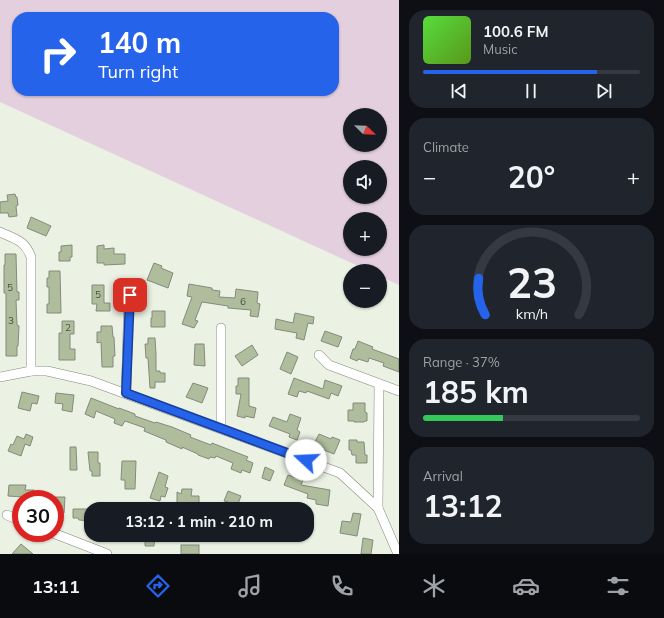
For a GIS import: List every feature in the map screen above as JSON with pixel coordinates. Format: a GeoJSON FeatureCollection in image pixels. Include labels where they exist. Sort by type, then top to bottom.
{"type":"FeatureCollection","features":[{"type":"Feature","properties":{"kind":"street"},"geometry":{"type":"LineString","coordinates":[[0,232],[21,242],[28,248],[31,257],[31,371]]}},
{"type":"Feature","properties":{"kind":"street"},"geometry":{"type":"LineString","coordinates":[[126,393],[130,295]]}},
{"type":"Feature","properties":{"kind":"street"},"geometry":{"type":"LineString","coordinates":[[221,328],[221,429]]}},
{"type":"Feature","properties":{"kind":"street"},"geometry":{"type":"LineString","coordinates":[[319,356],[330,364],[399,391]]}},
{"type":"Feature","properties":{"kind":"street"},"geometry":{"type":"LineString","coordinates":[[0,377],[31,371],[47,371],[90,381],[340,473],[378,508],[398,553]]}},
{"type":"Feature","properties":{"kind":"street"},"geometry":{"type":"LineString","coordinates":[[378,508],[379,384]]}},
{"type":"Feature","properties":{"kind":"street"},"geometry":{"type":"LineString","coordinates":[[7,516],[12,518]]}},
{"type":"Feature","properties":{"kind":"street"},"geometry":{"type":"LineString","coordinates":[[64,537],[107,554]]}},
{"type":"Feature","properties":{"kind":"shaded area"},"geometry":{"type":"Polygon","coordinates":[[[0,0],[399,0],[399,285],[387,279],[387,264],[354,264],[0,102],[0,0]]]}},
{"type":"Feature","properties":{"kind":"building"},"geometry":{"type":"Polygon","coordinates":[[[15,194],[18,205],[16,206],[17,216],[9,217],[8,213],[0,213],[0,202],[8,201],[7,195],[15,194]]]}},
{"type":"Feature","properties":{"kind":"building"},"geometry":{"type":"Polygon","coordinates":[[[31,217],[51,226],[46,236],[27,228],[31,217]]]}},
{"type":"Feature","properties":{"kind":"building"},"geometry":{"type":"Polygon","coordinates":[[[72,245],[72,257],[70,257],[70,261],[59,261],[61,246],[72,245]]]}},
{"type":"Feature","properties":{"kind":"building"},"geometry":{"type":"Polygon","coordinates":[[[104,245],[104,249],[114,248],[114,254],[125,254],[125,264],[104,265],[104,263],[97,263],[97,246],[104,245]]]}},
{"type":"Feature","properties":{"kind":"building"},"geometry":{"type":"Polygon","coordinates":[[[5,254],[16,254],[17,292],[19,292],[19,300],[16,300],[17,325],[19,326],[17,356],[6,356],[6,293],[4,293],[5,254]]]}},
{"type":"Feature","properties":{"kind":"building"},"geometry":{"type":"Polygon","coordinates":[[[154,263],[173,273],[168,288],[147,280],[154,263]]]}},
{"type":"Feature","properties":{"kind":"building"},"geometry":{"type":"Polygon","coordinates":[[[49,271],[60,271],[61,313],[47,313],[47,304],[49,304],[49,287],[47,287],[47,278],[49,278],[49,271]]]}},
{"type":"Feature","properties":{"kind":"building"},"geometry":{"type":"Polygon","coordinates":[[[189,284],[220,291],[219,297],[235,298],[236,289],[258,292],[257,303],[260,304],[258,317],[250,316],[251,310],[228,308],[228,306],[202,302],[195,320],[198,321],[194,328],[182,324],[192,297],[187,296],[189,284]]]}},
{"type":"Feature","properties":{"kind":"building"},"geometry":{"type":"Polygon","coordinates":[[[92,285],[104,285],[104,303],[110,303],[110,311],[96,311],[97,304],[92,304],[92,285]]]}},
{"type":"Feature","properties":{"kind":"building"},"geometry":{"type":"Polygon","coordinates":[[[152,311],[165,311],[165,327],[151,327],[152,311]]]}},
{"type":"Feature","properties":{"kind":"building"},"geometry":{"type":"Polygon","coordinates":[[[295,313],[314,317],[313,324],[308,323],[304,340],[296,338],[297,333],[275,329],[276,319],[293,323],[295,313]]]}},
{"type":"Feature","properties":{"kind":"building"},"geometry":{"type":"Polygon","coordinates":[[[62,321],[74,321],[74,334],[70,334],[70,349],[75,349],[75,360],[59,360],[59,333],[62,333],[62,321]]]}},
{"type":"Feature","properties":{"kind":"building"},"geometry":{"type":"Polygon","coordinates":[[[101,326],[112,326],[115,356],[113,356],[113,367],[102,367],[101,342],[97,343],[97,332],[101,332],[101,326]]]}},
{"type":"Feature","properties":{"kind":"building"},"geometry":{"type":"Polygon","coordinates":[[[325,331],[342,337],[338,347],[321,341],[325,331]]]}},
{"type":"Feature","properties":{"kind":"building"},"geometry":{"type":"Polygon","coordinates":[[[148,338],[155,338],[156,371],[165,373],[165,382],[155,382],[155,388],[150,388],[148,358],[146,358],[145,344],[148,344],[148,338]]]}},
{"type":"Feature","properties":{"kind":"building"},"geometry":{"type":"Polygon","coordinates":[[[358,341],[373,347],[372,349],[399,359],[399,372],[383,366],[384,363],[369,358],[368,362],[358,359],[357,361],[350,358],[358,341]]]}},
{"type":"Feature","properties":{"kind":"building"},"geometry":{"type":"Polygon","coordinates":[[[195,344],[204,344],[205,366],[194,365],[195,344]]]}},
{"type":"Feature","properties":{"kind":"building"},"geometry":{"type":"Polygon","coordinates":[[[252,345],[258,355],[242,366],[235,356],[252,345]]]}},
{"type":"Feature","properties":{"kind":"building"},"geometry":{"type":"Polygon","coordinates":[[[287,352],[298,357],[291,374],[280,369],[287,352]]]}},
{"type":"Feature","properties":{"kind":"building"},"geometry":{"type":"Polygon","coordinates":[[[238,378],[249,378],[249,406],[256,408],[254,418],[237,416],[241,394],[236,394],[238,378]]]}},
{"type":"Feature","properties":{"kind":"building"},"geometry":{"type":"Polygon","coordinates":[[[294,378],[323,389],[325,380],[342,386],[338,396],[331,393],[329,399],[307,391],[306,393],[299,391],[297,397],[288,394],[294,378]]]}},
{"type":"Feature","properties":{"kind":"building"},"geometry":{"type":"Polygon","coordinates":[[[193,383],[208,388],[202,403],[186,397],[193,383]]]}},
{"type":"Feature","properties":{"kind":"building"},"geometry":{"type":"Polygon","coordinates":[[[22,392],[39,396],[37,404],[32,403],[30,411],[18,408],[22,392]]]}},
{"type":"Feature","properties":{"kind":"building"},"geometry":{"type":"Polygon","coordinates":[[[56,393],[74,395],[72,412],[62,410],[63,404],[55,403],[56,393]]]}},
{"type":"Feature","properties":{"kind":"building"},"geometry":{"type":"Polygon","coordinates":[[[91,398],[135,414],[135,416],[172,427],[191,435],[190,437],[211,445],[212,443],[248,457],[246,460],[253,463],[250,473],[242,470],[241,473],[231,469],[233,463],[216,456],[215,458],[210,457],[209,459],[182,447],[182,449],[166,442],[166,440],[144,431],[145,428],[125,421],[122,426],[114,423],[115,419],[96,411],[94,418],[85,414],[91,398]]]}},
{"type":"Feature","properties":{"kind":"building"},"geometry":{"type":"Polygon","coordinates":[[[353,403],[365,403],[367,421],[348,421],[348,410],[353,410],[353,403]]]}},
{"type":"Feature","properties":{"kind":"building"},"geometry":{"type":"Polygon","coordinates":[[[290,414],[301,418],[297,430],[300,432],[297,440],[289,437],[290,434],[269,426],[273,417],[287,422],[290,414]]]}},
{"type":"Feature","properties":{"kind":"building"},"geometry":{"type":"Polygon","coordinates":[[[26,434],[33,437],[30,446],[25,444],[21,456],[8,451],[11,444],[13,445],[17,436],[24,439],[26,434]]]}},
{"type":"Feature","properties":{"kind":"building"},"geometry":{"type":"Polygon","coordinates":[[[319,434],[331,439],[332,437],[340,440],[334,454],[314,444],[319,434]]]}},
{"type":"Feature","properties":{"kind":"building"},"geometry":{"type":"Polygon","coordinates":[[[349,440],[364,442],[367,463],[356,463],[356,455],[352,455],[351,450],[349,450],[349,440]]]}},
{"type":"Feature","properties":{"kind":"building"},"geometry":{"type":"Polygon","coordinates":[[[70,447],[76,447],[77,470],[70,470],[70,447]]]}},
{"type":"Feature","properties":{"kind":"building"},"geometry":{"type":"Polygon","coordinates":[[[88,452],[98,452],[100,476],[92,476],[88,452]]]}},
{"type":"Feature","properties":{"kind":"building"},"geometry":{"type":"Polygon","coordinates":[[[122,461],[136,461],[135,489],[125,489],[125,480],[121,480],[122,461]]]}},
{"type":"Feature","properties":{"kind":"building"},"geometry":{"type":"Polygon","coordinates":[[[265,467],[274,471],[270,481],[262,478],[265,467]]]}},
{"type":"Feature","properties":{"kind":"building"},"geometry":{"type":"Polygon","coordinates":[[[159,472],[168,476],[165,487],[168,488],[165,497],[161,496],[160,501],[150,498],[159,472]]]}},
{"type":"Feature","properties":{"kind":"building"},"geometry":{"type":"Polygon","coordinates":[[[288,475],[303,480],[301,485],[330,490],[328,506],[316,504],[316,500],[307,498],[308,494],[284,485],[288,475]]]}},
{"type":"Feature","properties":{"kind":"building"},"geometry":{"type":"Polygon","coordinates":[[[9,485],[26,485],[25,490],[12,490],[12,496],[8,496],[9,485]]]}},
{"type":"Feature","properties":{"kind":"building"},"geometry":{"type":"Polygon","coordinates":[[[182,489],[192,489],[191,496],[199,496],[199,502],[177,502],[177,492],[181,494],[182,489]]]}},
{"type":"Feature","properties":{"kind":"building"},"geometry":{"type":"Polygon","coordinates":[[[228,491],[241,496],[239,502],[224,501],[228,491]]]}},
{"type":"Feature","properties":{"kind":"building"},"geometry":{"type":"Polygon","coordinates":[[[73,509],[84,509],[84,520],[73,518],[73,509]]]}},
{"type":"Feature","properties":{"kind":"building"},"geometry":{"type":"Polygon","coordinates":[[[353,513],[361,514],[357,536],[340,533],[342,521],[351,522],[353,513]]]}},
{"type":"Feature","properties":{"kind":"building"},"geometry":{"type":"Polygon","coordinates":[[[363,538],[373,540],[371,554],[361,554],[363,538]]]}},
{"type":"Feature","properties":{"kind":"building"},"geometry":{"type":"Polygon","coordinates":[[[145,542],[154,542],[154,546],[145,546],[145,542]]]}},
{"type":"Feature","properties":{"kind":"building"},"geometry":{"type":"Polygon","coordinates":[[[21,544],[33,554],[12,554],[21,544]]]}},
{"type":"Feature","properties":{"kind":"building"},"geometry":{"type":"Polygon","coordinates":[[[181,545],[199,545],[199,554],[181,554],[181,545]]]}},
{"type":"Feature","properties":{"kind":"route"},"geometry":{"type":"LineString","coordinates":[[130,295],[126,393],[306,460]]}}]}
